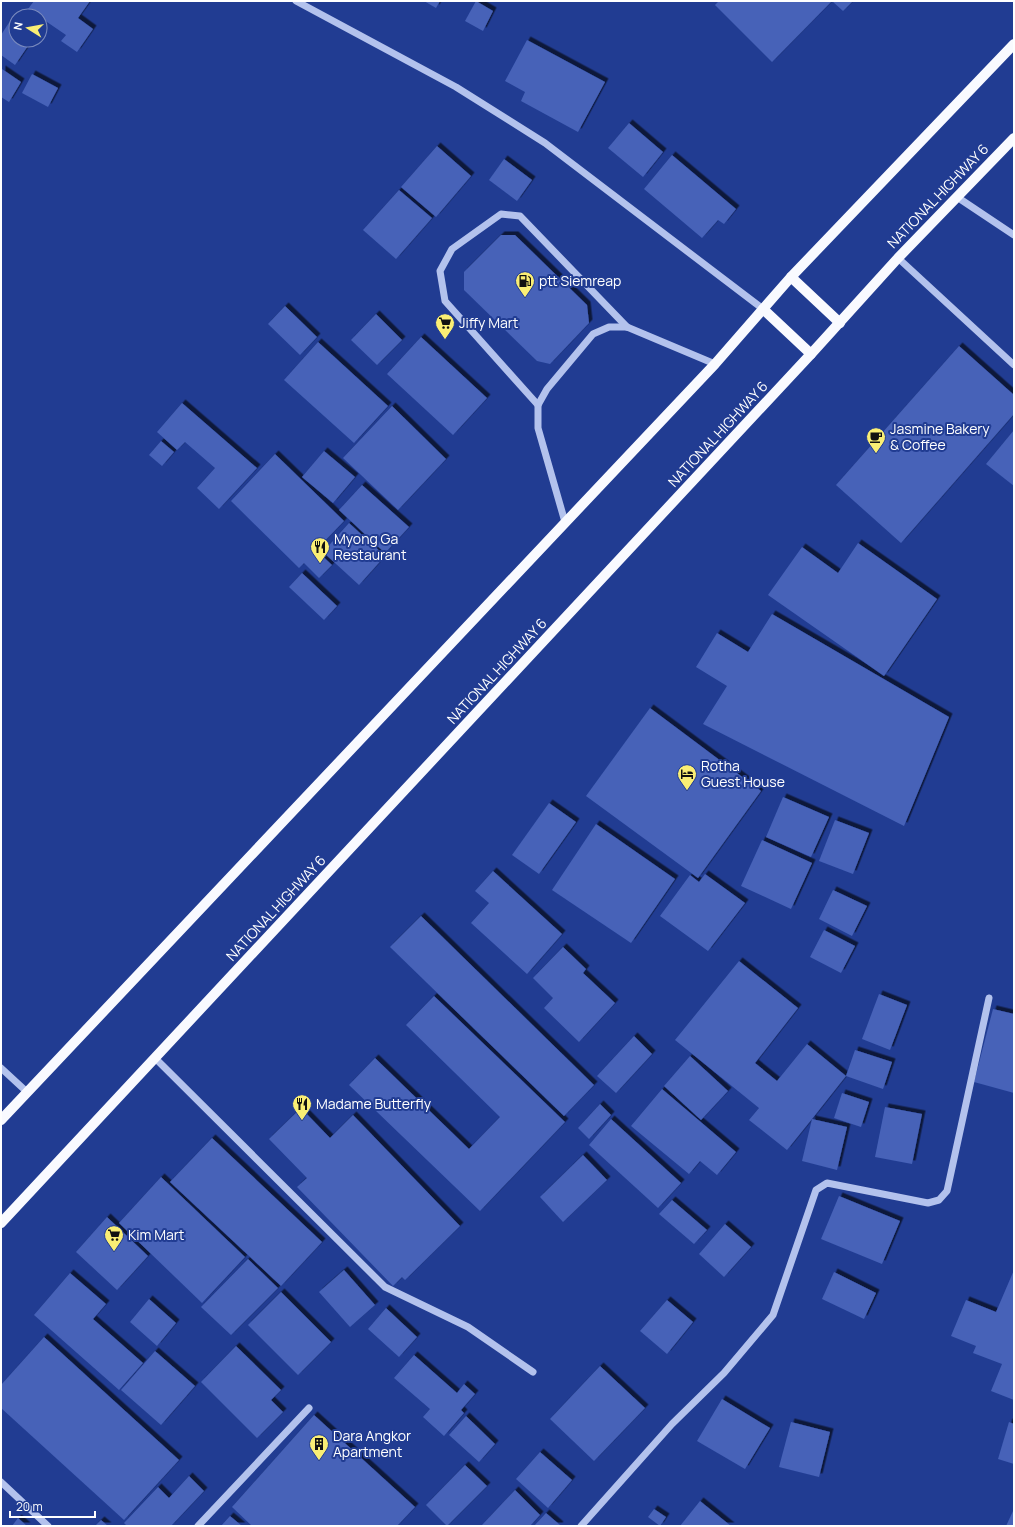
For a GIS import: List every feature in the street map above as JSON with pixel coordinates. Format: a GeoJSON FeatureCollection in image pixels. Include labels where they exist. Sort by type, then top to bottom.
{"type":"FeatureCollection","features":[{"type":"Feature","properties":{"kind":"main road"},"geometry":{"type":"LineString","coordinates":[[1,1120],[715,364],[791,277],[1014,44]]}},
{"type":"Feature","properties":{"kind":"main road","name":"NATIONAL HIGHWAY 6"},"geometry":{"type":"LineString","coordinates":[[1,1224],[840,323],[898,258],[1014,138]]}},
{"type":"Feature","properties":{"kind":"main road"},"geometry":{"type":"LineString","coordinates":[[791,277],[840,323]]}},
{"type":"Feature","properties":{"kind":"main road"},"geometry":{"type":"LineString","coordinates":[[763,309],[811,354]]}},
{"type":"Feature","properties":{"kind":"street"},"geometry":{"type":"LineString","coordinates":[[296,1],[456,88],[545,143],[763,309]]}},
{"type":"Feature","properties":{"kind":"street"},"geometry":{"type":"LineString","coordinates":[[957,197],[1014,235]]}},
{"type":"Feature","properties":{"kind":"street"},"geometry":{"type":"LineString","coordinates":[[538,405],[445,302],[440,271],[452,250],[501,214],[520,216],[627,326],[715,364]]}},
{"type":"Feature","properties":{"kind":"street"},"geometry":{"type":"LineString","coordinates":[[898,258],[1014,365]]}},
{"type":"Feature","properties":{"kind":"street"},"geometry":{"type":"LineString","coordinates":[[565,522],[538,428],[538,405],[547,389],[593,334],[609,327],[627,326]]}},
{"type":"Feature","properties":{"kind":"street"},"geometry":{"type":"LineString","coordinates":[[581,1526],[672,1424],[724,1373],[773,1315],[816,1190],[827,1182],[928,1203],[938,1200],[946,1191],[989,998]]}},
{"type":"Feature","properties":{"kind":"street"},"geometry":{"type":"LineString","coordinates":[[156,1059],[385,1287],[468,1327],[533,1372]]}},
{"type":"Feature","properties":{"kind":"street"},"geometry":{"type":"LineString","coordinates":[[1,1068],[27,1092]]}},
{"type":"Feature","properties":{"kind":"street"},"geometry":{"type":"LineString","coordinates":[[198,1526],[309,1408]]}},
{"type":"Feature","properties":{"kind":"street"},"geometry":{"type":"LineString","coordinates":[[1,1482],[48,1526]]}},
{"type":"Feature","properties":{"kind":"building"},"geometry":{"type":"Polygon","coordinates":[[[34,1],[90,1],[78,18],[93,29],[77,52],[61,41],[66,35],[48,23],[48,8],[29,8],[34,1]]]}},
{"type":"Feature","properties":{"kind":"building"},"geometry":{"type":"Polygon","coordinates":[[[424,1],[440,1],[436,8],[424,1]]]}},
{"type":"Feature","properties":{"kind":"building"},"geometry":{"type":"Polygon","coordinates":[[[476,1],[493,11],[483,31],[465,21],[476,1]]]}},
{"type":"Feature","properties":{"kind":"building"},"geometry":{"type":"Polygon","coordinates":[[[719,1],[832,1],[772,62],[715,5],[719,1]]]}},
{"type":"Feature","properties":{"kind":"building"},"geometry":{"type":"Polygon","coordinates":[[[832,1],[853,1],[843,11],[832,1]]]}},
{"type":"Feature","properties":{"kind":"building"},"geometry":{"type":"Polygon","coordinates":[[[8,24],[8,48],[27,48],[15,65],[1,55],[1,35],[8,24]]]}},
{"type":"Feature","properties":{"kind":"building"},"geometry":{"type":"Polygon","coordinates":[[[527,40],[605,82],[578,132],[521,101],[525,92],[505,81],[527,40]]]}},
{"type":"Feature","properties":{"kind":"building"},"geometry":{"type":"Polygon","coordinates":[[[2,69],[21,82],[9,102],[1,97],[2,69]]]}},
{"type":"Feature","properties":{"kind":"building"},"geometry":{"type":"Polygon","coordinates":[[[32,74],[58,88],[48,107],[22,93],[32,74]]]}},
{"type":"Feature","properties":{"kind":"building"},"geometry":{"type":"Polygon","coordinates":[[[629,123],[663,152],[643,177],[608,148],[629,123]]]}},
{"type":"Feature","properties":{"kind":"building"},"geometry":{"type":"Polygon","coordinates":[[[437,146],[471,176],[436,217],[401,187],[437,146]]]}},
{"type":"Feature","properties":{"kind":"building"},"geometry":{"type":"Polygon","coordinates":[[[672,155],[736,209],[724,224],[718,220],[702,238],[644,189],[672,155]]]}},
{"type":"Feature","properties":{"kind":"building"},"geometry":{"type":"Polygon","coordinates":[[[504,159],[532,180],[517,201],[489,180],[504,159]]]}},
{"type":"Feature","properties":{"kind":"building"},"geometry":{"type":"Polygon","coordinates":[[[399,190],[432,218],[396,259],[363,230],[399,190]]]}},
{"type":"Feature","properties":{"kind":"building","name":"ptt Siemreap"},"geometry":{"type":"Polygon","coordinates":[[[501,235],[515,235],[587,305],[589,323],[550,364],[537,361],[464,290],[464,272],[501,235]]]}},
{"type":"Feature","properties":{"kind":"building"},"geometry":{"type":"Polygon","coordinates":[[[285,306],[317,337],[300,355],[268,324],[285,306]]]}},
{"type":"Feature","properties":{"kind":"building"},"geometry":{"type":"Polygon","coordinates":[[[376,314],[402,340],[377,365],[351,340],[376,314]]]}},
{"type":"Feature","properties":{"kind":"building"},"geometry":{"type":"Polygon","coordinates":[[[421,337],[487,398],[453,435],[387,374],[421,337]]]}},
{"type":"Feature","properties":{"kind":"building"},"geometry":{"type":"Polygon","coordinates":[[[318,342],[388,406],[354,443],[284,380],[318,342]]]}},
{"type":"Feature","properties":{"kind":"building"},"geometry":{"type":"Polygon","coordinates":[[[959,346],[1014,395],[1014,414],[901,543],[836,485],[959,346]]]}},
{"type":"Feature","properties":{"kind":"building"},"geometry":{"type":"Polygon","coordinates":[[[182,403],[257,468],[219,509],[197,488],[215,468],[185,442],[177,450],[157,432],[182,403]]]}},
{"type":"Feature","properties":{"kind":"building"},"geometry":{"type":"Polygon","coordinates":[[[392,406],[446,459],[398,510],[343,458],[392,406]]]}},
{"type":"Feature","properties":{"kind":"building"},"geometry":{"type":"Polygon","coordinates":[[[1014,430],[1014,486],[986,464],[1014,430]]]}},
{"type":"Feature","properties":{"kind":"building"},"geometry":{"type":"Polygon","coordinates":[[[161,441],[174,452],[162,466],[149,455],[161,441]]]}},
{"type":"Feature","properties":{"kind":"building"},"geometry":{"type":"Polygon","coordinates":[[[324,451],[355,477],[333,503],[302,477],[324,451]]]}},
{"type":"Feature","properties":{"kind":"building"},"geometry":{"type":"Polygon","coordinates":[[[275,454],[344,521],[316,550],[332,565],[319,578],[304,563],[299,568],[231,501],[275,454]]]}},
{"type":"Feature","properties":{"kind":"building"},"geometry":{"type":"Polygon","coordinates":[[[362,485],[409,527],[385,553],[339,510],[362,485]]]}},
{"type":"Feature","properties":{"kind":"building"},"geometry":{"type":"Polygon","coordinates":[[[349,523],[385,556],[359,585],[323,552],[349,523]]]}},
{"type":"Feature","properties":{"kind":"building"},"geometry":{"type":"Polygon","coordinates":[[[858,543],[937,599],[884,676],[768,595],[802,547],[838,573],[858,543]]]}},
{"type":"Feature","properties":{"kind":"building"},"geometry":{"type":"Polygon","coordinates":[[[302,573],[337,606],[324,620],[289,587],[302,573]]]}},
{"type":"Feature","properties":{"kind":"building"},"geometry":{"type":"Polygon","coordinates":[[[772,614],[949,717],[904,826],[703,724],[727,686],[696,667],[717,633],[748,652],[772,614]]]}},
{"type":"Feature","properties":{"kind":"building"},"geometry":{"type":"Polygon","coordinates":[[[650,708],[761,791],[698,878],[586,796],[650,708]]]}},
{"type":"Feature","properties":{"kind":"building"},"geometry":{"type":"Polygon","coordinates":[[[783,797],[829,817],[811,857],[766,837],[783,797]]]}},
{"type":"Feature","properties":{"kind":"building"},"geometry":{"type":"Polygon","coordinates":[[[549,803],[576,822],[539,874],[512,855],[549,803]]]}},
{"type":"Feature","properties":{"kind":"building"},"geometry":{"type":"Polygon","coordinates":[[[835,820],[869,833],[853,874],[819,861],[835,820]]]}},
{"type":"Feature","properties":{"kind":"building"},"geometry":{"type":"Polygon","coordinates":[[[596,824],[675,879],[631,943],[552,890],[596,824]]]}},
{"type":"Feature","properties":{"kind":"building"},"geometry":{"type":"Polygon","coordinates":[[[762,840],[812,863],[791,909],[741,886],[762,840]]]}},
{"type":"Feature","properties":{"kind":"building"},"geometry":{"type":"Polygon","coordinates":[[[493,871],[562,934],[527,974],[471,923],[489,903],[475,891],[493,871]]]}},
{"type":"Feature","properties":{"kind":"building"},"geometry":{"type":"Polygon","coordinates":[[[705,874],[745,903],[708,951],[660,916],[690,875],[699,882],[705,874]]]}},
{"type":"Feature","properties":{"kind":"building"},"geometry":{"type":"Polygon","coordinates":[[[833,890],[867,906],[852,936],[819,919],[833,890]]]}},
{"type":"Feature","properties":{"kind":"building"},"geometry":{"type":"Polygon","coordinates":[[[421,916],[594,1085],[564,1116],[390,947],[421,916]]]}},
{"type":"Feature","properties":{"kind":"building"},"geometry":{"type":"Polygon","coordinates":[[[824,930],[855,946],[841,973],[810,957],[824,930]]]}},
{"type":"Feature","properties":{"kind":"building"},"geometry":{"type":"Polygon","coordinates":[[[563,947],[586,969],[583,973],[615,1003],[579,1042],[544,1008],[553,998],[533,978],[563,947]]]}},
{"type":"Feature","properties":{"kind":"building"},"geometry":{"type":"Polygon","coordinates":[[[739,961],[798,1008],[755,1063],[777,1081],[807,1044],[846,1076],[787,1150],[749,1120],[759,1108],[675,1040],[739,961]]]}},
{"type":"Feature","properties":{"kind":"building"},"geometry":{"type":"Polygon","coordinates":[[[879,994],[907,1005],[890,1050],[862,1039],[879,994]]]}},
{"type":"Feature","properties":{"kind":"building"},"geometry":{"type":"Polygon","coordinates":[[[434,996],[565,1122],[480,1211],[349,1085],[375,1058],[469,1149],[500,1117],[406,1025],[434,996]]]}},
{"type":"Feature","properties":{"kind":"building"},"geometry":{"type":"Polygon","coordinates":[[[993,1009],[1014,1014],[1014,1093],[974,1082],[993,1009]]]}},
{"type":"Feature","properties":{"kind":"building"},"geometry":{"type":"Polygon","coordinates":[[[634,1036],[652,1054],[616,1093],[597,1076],[634,1036]]]}},
{"type":"Feature","properties":{"kind":"building"},"geometry":{"type":"Polygon","coordinates":[[[855,1050],[892,1062],[883,1089],[846,1076],[855,1050]]]}},
{"type":"Feature","properties":{"kind":"building"},"geometry":{"type":"Polygon","coordinates":[[[690,1056],[728,1091],[701,1120],[664,1086],[690,1056]]]}},
{"type":"Feature","properties":{"kind":"building"},"geometry":{"type":"Polygon","coordinates":[[[662,1089],[736,1152],[717,1175],[700,1161],[689,1174],[631,1126],[662,1089]]]}},
{"type":"Feature","properties":{"kind":"building"},"geometry":{"type":"Polygon","coordinates":[[[842,1093],[869,1102],[861,1127],[834,1118],[842,1093]]]}},
{"type":"Feature","properties":{"kind":"building"},"geometry":{"type":"Polygon","coordinates":[[[600,1104],[611,1115],[589,1139],[578,1128],[600,1104]]]}},
{"type":"Feature","properties":{"kind":"building"},"geometry":{"type":"Polygon","coordinates":[[[885,1107],[922,1114],[912,1164],[875,1157],[885,1107]]]}},
{"type":"Feature","properties":{"kind":"building"},"geometry":{"type":"Polygon","coordinates":[[[301,1108],[330,1138],[353,1115],[460,1226],[405,1280],[402,1277],[393,1286],[297,1187],[307,1178],[269,1139],[301,1108]]]}},
{"type":"Feature","properties":{"kind":"building"},"geometry":{"type":"Polygon","coordinates":[[[611,1119],[681,1183],[658,1208],[589,1145],[611,1119]]]}},
{"type":"Feature","properties":{"kind":"building"},"geometry":{"type":"Polygon","coordinates":[[[812,1119],[847,1127],[837,1170],[802,1161],[812,1119]]]}},
{"type":"Feature","properties":{"kind":"building"},"geometry":{"type":"Polygon","coordinates":[[[212,1138],[322,1242],[281,1286],[170,1182],[212,1138]]]}},
{"type":"Feature","properties":{"kind":"building"},"geometry":{"type":"Polygon","coordinates":[[[583,1155],[607,1180],[563,1222],[540,1197],[583,1155]]]}},
{"type":"Feature","properties":{"kind":"building"},"geometry":{"type":"Polygon","coordinates":[[[161,1177],[245,1257],[202,1303],[119,1223],[161,1177]]]}},
{"type":"Feature","properties":{"kind":"building"},"geometry":{"type":"Polygon","coordinates":[[[839,1196],[900,1221],[882,1264],[821,1239],[839,1196]]]}},
{"type":"Feature","properties":{"kind":"building"},"geometry":{"type":"Polygon","coordinates":[[[672,1200],[707,1230],[694,1244],[659,1214],[672,1200]]]}},
{"type":"Feature","properties":{"kind":"building"},"geometry":{"type":"Polygon","coordinates":[[[107,1217],[148,1256],[117,1290],[76,1252],[107,1217]]]}},
{"type":"Feature","properties":{"kind":"building"},"geometry":{"type":"Polygon","coordinates":[[[725,1224],[751,1247],[724,1277],[699,1254],[725,1224]]]}},
{"type":"Feature","properties":{"kind":"building"},"geometry":{"type":"Polygon","coordinates":[[[248,1259],[278,1288],[231,1335],[201,1307],[248,1259]]]}},
{"type":"Feature","properties":{"kind":"building"},"geometry":{"type":"Polygon","coordinates":[[[344,1270],[375,1305],[350,1327],[319,1292],[344,1270]]]}},
{"type":"Feature","properties":{"kind":"building"},"geometry":{"type":"Polygon","coordinates":[[[1014,1270],[1014,1400],[991,1391],[1002,1364],[973,1353],[976,1346],[951,1336],[966,1300],[996,1312],[1014,1270]]]}},
{"type":"Feature","properties":{"kind":"building"},"geometry":{"type":"Polygon","coordinates":[[[834,1272],[876,1293],[864,1319],[822,1299],[834,1272]]]}},
{"type":"Feature","properties":{"kind":"building"},"geometry":{"type":"Polygon","coordinates":[[[70,1273],[106,1304],[93,1319],[143,1363],[119,1390],[34,1315],[70,1273]]]}},
{"type":"Feature","properties":{"kind":"building"},"geometry":{"type":"Polygon","coordinates":[[[281,1292],[331,1342],[298,1375],[248,1325],[281,1292]]]}},
{"type":"Feature","properties":{"kind":"building"},"geometry":{"type":"Polygon","coordinates":[[[149,1299],[176,1323],[157,1346],[130,1322],[149,1299]]]}},
{"type":"Feature","properties":{"kind":"building"},"geometry":{"type":"Polygon","coordinates":[[[667,1300],[693,1322],[667,1354],[640,1331],[667,1300]]]}},
{"type":"Feature","properties":{"kind":"building"},"geometry":{"type":"Polygon","coordinates":[[[386,1308],[417,1337],[399,1357],[368,1329],[386,1308]]]}},
{"type":"Feature","properties":{"kind":"building"},"geometry":{"type":"Polygon","coordinates":[[[44,1337],[179,1460],[124,1520],[1,1408],[1,1385],[44,1337]]]}},
{"type":"Feature","properties":{"kind":"building"},"geometry":{"type":"Polygon","coordinates":[[[236,1346],[281,1390],[271,1400],[283,1412],[257,1438],[201,1382],[236,1346]]]}},
{"type":"Feature","properties":{"kind":"building"},"geometry":{"type":"Polygon","coordinates":[[[155,1351],[195,1386],[161,1425],[121,1390],[155,1351]]]}},
{"type":"Feature","properties":{"kind":"building"},"geometry":{"type":"Polygon","coordinates":[[[414,1355],[457,1393],[464,1384],[475,1394],[461,1410],[464,1413],[444,1436],[423,1417],[430,1409],[394,1378],[414,1355]]]}},
{"type":"Feature","properties":{"kind":"building"},"geometry":{"type":"Polygon","coordinates":[[[600,1366],[645,1408],[594,1461],[550,1419],[600,1366]]]}},
{"type":"Feature","properties":{"kind":"building"},"geometry":{"type":"Polygon","coordinates":[[[722,1399],[770,1428],[745,1469],[697,1441],[722,1399]]]}},
{"type":"Feature","properties":{"kind":"building","name":"Dara Angkor Apartment"},"geometry":{"type":"Polygon","coordinates":[[[314,1415],[415,1507],[397,1526],[252,1526],[232,1507],[314,1415]]]}},
{"type":"Feature","properties":{"kind":"building"},"geometry":{"type":"Polygon","coordinates":[[[466,1416],[495,1444],[479,1462],[449,1435],[466,1416]]]}},
{"type":"Feature","properties":{"kind":"building"},"geometry":{"type":"Polygon","coordinates":[[[791,1422],[830,1432],[819,1477],[779,1467],[791,1422]]]}},
{"type":"Feature","properties":{"kind":"building"},"geometry":{"type":"Polygon","coordinates":[[[1009,1422],[1014,1424],[1014,1464],[998,1459],[1009,1422]]]}},
{"type":"Feature","properties":{"kind":"building"},"geometry":{"type":"Polygon","coordinates":[[[540,1452],[572,1480],[548,1508],[516,1479],[540,1452]]]}},
{"type":"Feature","properties":{"kind":"building"},"geometry":{"type":"Polygon","coordinates":[[[465,1465],[487,1486],[447,1526],[426,1505],[465,1465]]]}},
{"type":"Feature","properties":{"kind":"building"},"geometry":{"type":"Polygon","coordinates":[[[189,1476],[204,1491],[171,1526],[127,1526],[124,1523],[158,1487],[169,1498],[189,1476]]]}},
{"type":"Feature","properties":{"kind":"building"},"geometry":{"type":"Polygon","coordinates":[[[515,1490],[540,1515],[530,1526],[483,1526],[482,1525],[515,1490]]]}},
{"type":"Feature","properties":{"kind":"building"},"geometry":{"type":"Polygon","coordinates":[[[700,1501],[731,1526],[680,1526],[700,1501]]]}},
{"type":"Feature","properties":{"kind":"building"},"geometry":{"type":"Polygon","coordinates":[[[654,1509],[666,1517],[660,1526],[648,1517],[654,1509]]]}},
{"type":"Feature","properties":{"kind":"building"},"geometry":{"type":"Polygon","coordinates":[[[1014,1509],[1014,1526],[1006,1526],[1014,1509]]]}},
{"type":"Feature","properties":{"kind":"building"},"geometry":{"type":"Polygon","coordinates":[[[546,1513],[560,1525],[534,1526],[546,1513]]]}},
{"type":"Feature","properties":{"kind":"building"},"geometry":{"type":"Polygon","coordinates":[[[230,1516],[242,1526],[221,1526],[230,1516]]]}},
{"type":"Feature","properties":{"kind":"building"},"geometry":{"type":"Polygon","coordinates":[[[18,1518],[27,1526],[12,1526],[18,1518]]]}},
{"type":"Feature","properties":{"kind":"building"},"geometry":{"type":"Polygon","coordinates":[[[101,1520],[108,1526],[95,1526],[101,1520]]]}},
{"type":"Feature","properties":{"kind":"place","name":"ptt Siemreap"},"geometry":{"type":"Point","coordinates":[525,298]}},
{"type":"Feature","properties":{"kind":"place","name":"Jiffy Mart"},"geometry":{"type":"Point","coordinates":[445,340]}},
{"type":"Feature","properties":{"kind":"place","name":"Jasmine Bakery & Coffee"},"geometry":{"type":"Point","coordinates":[876,454]}},
{"type":"Feature","properties":{"kind":"place","name":"Myong Ga Restaurant"},"geometry":{"type":"Point","coordinates":[320,564]}},
{"type":"Feature","properties":{"kind":"place","name":"Rotha Guest House"},"geometry":{"type":"Point","coordinates":[687,791]}},
{"type":"Feature","properties":{"kind":"place","name":"Madame Butterfly"},"geometry":{"type":"Point","coordinates":[302,1121]}},
{"type":"Feature","properties":{"kind":"place","name":"Kim Mart"},"geometry":{"type":"Point","coordinates":[114,1252]}},
{"type":"Feature","properties":{"kind":"place","name":"Dara Angkor Apartment"},"geometry":{"type":"Point","coordinates":[319,1461]}}]}
